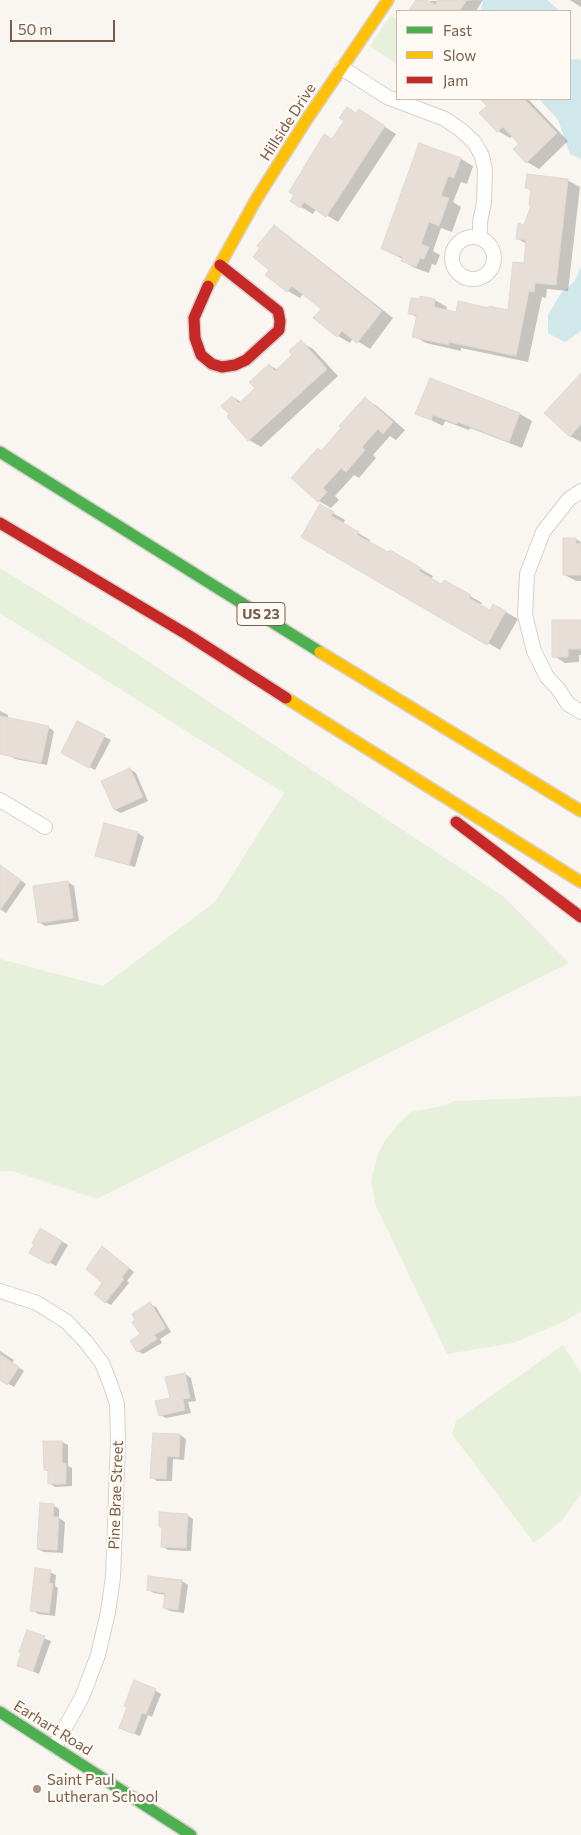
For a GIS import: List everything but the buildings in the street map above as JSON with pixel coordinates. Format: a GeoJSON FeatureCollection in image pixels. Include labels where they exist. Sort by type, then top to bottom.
{"type":"FeatureCollection","features":[{"type":"Feature","properties":{"kind":"main road","name":"Hillside Drive"},"geometry":{"type":"LineString","coordinates":[[220,265],[278,311],[280,321],[279,330],[246,360],[235,365],[222,367],[212,364],[201,355],[195,338],[194,318],[201,300],[220,265],[257,198],[307,119],[388,0]]}},
{"type":"Feature","properties":{"kind":"main road","name":"US 23"},"geometry":{"type":"LineString","coordinates":[[0,452],[324,654],[581,811]]}},
{"type":"Feature","properties":{"kind":"main road"},"geometry":{"type":"LineString","coordinates":[[0,523],[188,635],[343,735],[581,882]]}},
{"type":"Feature","properties":{"kind":"main road"},"geometry":{"type":"LineString","coordinates":[[343,735],[428,800]]}},
{"type":"Feature","properties":{"kind":"main road"},"geometry":{"type":"LineString","coordinates":[[522,775],[581,802]]}},
{"type":"Feature","properties":{"kind":"main road"},"geometry":{"type":"LineString","coordinates":[[444,812],[581,918]]}},
{"type":"Feature","properties":{"kind":"main road","name":"Earhart Road"},"geometry":{"type":"LineString","coordinates":[[0,1712],[191,1835]]}},
{"type":"Feature","properties":{"kind":"street"},"geometry":{"type":"LineString","coordinates":[[342,68],[387,97],[444,118],[474,142],[482,156],[485,170],[480,238]]}},
{"type":"Feature","properties":{"kind":"street"},"geometry":{"type":"LineString","coordinates":[[581,491],[569,499],[543,532],[527,574],[525,615],[534,651],[547,677],[568,704],[581,712]]}},
{"type":"Feature","properties":{"kind":"street"},"geometry":{"type":"LineString","coordinates":[[0,800],[45,827]]}},
{"type":"Feature","properties":{"kind":"street","name":"Pine Brae Street"},"geometry":{"type":"LineString","coordinates":[[0,1291],[37,1303],[67,1322],[102,1363],[117,1404],[118,1441],[113,1577],[108,1612],[98,1655],[82,1697],[55,1746]]}},
{"type":"Feature","properties":{"kind":"green space"},"geometry":{"type":"Polygon","coordinates":[[[391,15],[396,18],[396,63],[370,46],[391,15]]]}},
{"type":"Feature","properties":{"kind":"green space"},"geometry":{"type":"Polygon","coordinates":[[[0,568],[119,642],[504,897],[569,963],[97,1199],[12,1171],[0,1171],[0,959],[103,986],[215,902],[284,793],[0,613],[0,568]]]}},
{"type":"Feature","properties":{"kind":"green space"},"geometry":{"type":"Polygon","coordinates":[[[581,1096],[581,1311],[563,1322],[513,1343],[447,1354],[376,1206],[371,1181],[378,1154],[384,1142],[399,1123],[411,1112],[447,1105],[454,1101],[581,1096]]]}},
{"type":"Feature","properties":{"kind":"green space"},"geometry":{"type":"Polygon","coordinates":[[[563,1345],[581,1373],[581,1494],[562,1520],[534,1543],[452,1434],[456,1421],[563,1345]]]}},
{"type":"Feature","properties":{"kind":"water"},"geometry":{"type":"Polygon","coordinates":[[[483,0],[547,0],[559,10],[481,10],[483,0]]]}},
{"type":"Feature","properties":{"kind":"water"},"geometry":{"type":"Polygon","coordinates":[[[579,59],[581,61],[581,159],[570,154],[558,120],[540,100],[571,100],[571,60],[579,59]]]}},
{"type":"Feature","properties":{"kind":"water"},"geometry":{"type":"Polygon","coordinates":[[[581,267],[581,331],[565,342],[548,333],[548,315],[561,293],[574,282],[581,267]]]}},
{"type":"Feature","properties":{"kind":"traffic: fast"},"geometry":{"type":"LineString","coordinates":[[0,452],[320,652]]}},
{"type":"Feature","properties":{"kind":"traffic: fast"},"geometry":{"type":"LineString","coordinates":[[0,1712],[191,1835]]}},
{"type":"Feature","properties":{"kind":"traffic: slow"},"geometry":{"type":"LineString","coordinates":[[208,286],[257,198],[307,119],[388,0]]}},
{"type":"Feature","properties":{"kind":"traffic: slow"},"geometry":{"type":"LineString","coordinates":[[320,652],[581,811]]}},
{"type":"Feature","properties":{"kind":"traffic: slow"},"geometry":{"type":"LineString","coordinates":[[286,698],[581,882]]}},
{"type":"Feature","properties":{"kind":"traffic: jam"},"geometry":{"type":"LineString","coordinates":[[208,286],[194,318],[195,338],[201,355],[212,364],[222,367],[235,365],[246,360],[279,330],[278,311],[220,265]]}},
{"type":"Feature","properties":{"kind":"traffic: jam"},"geometry":{"type":"LineString","coordinates":[[0,523],[188,635],[286,698]]}},
{"type":"Feature","properties":{"kind":"traffic: jam"},"geometry":{"type":"LineString","coordinates":[[456,822],[581,917]]}},
{"type":"Feature","properties":{"kind":"place","name":"Saint Paul Lutheran School"},"geometry":{"type":"Point","coordinates":[37,1789]}}]}
